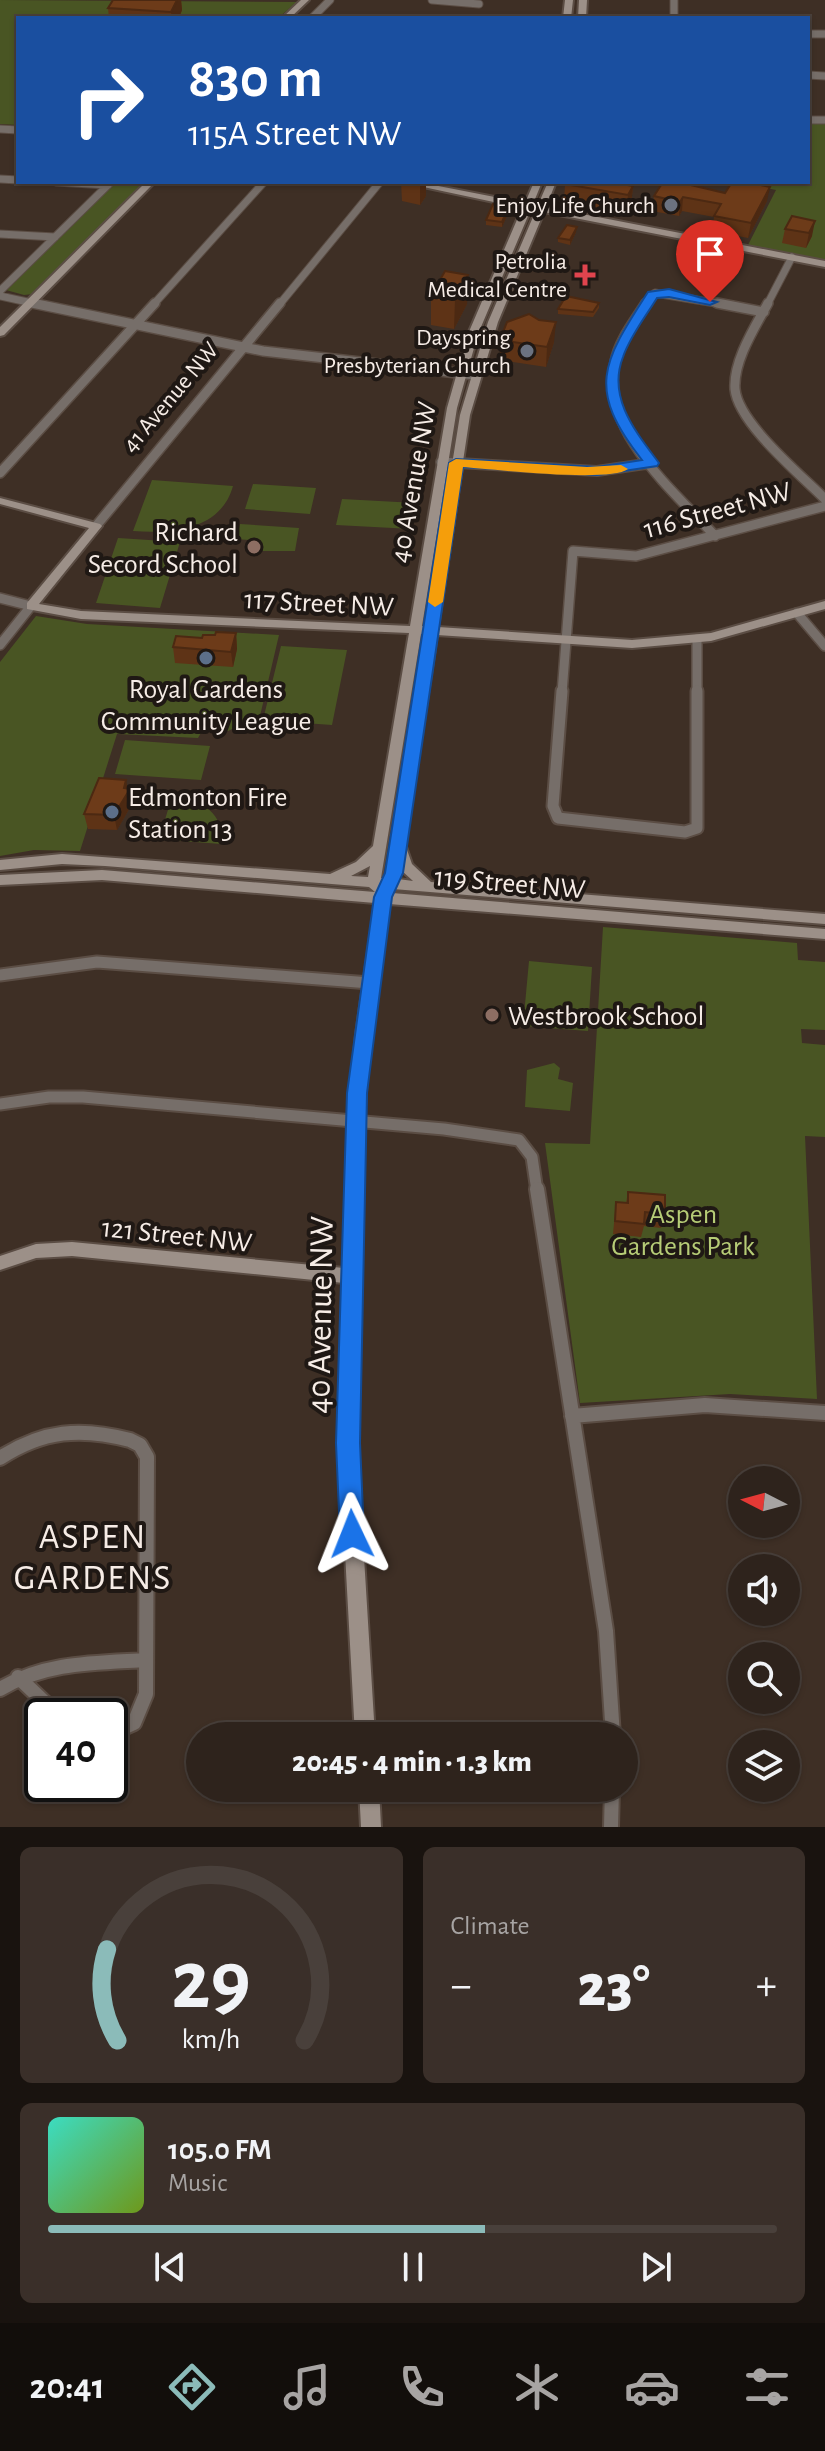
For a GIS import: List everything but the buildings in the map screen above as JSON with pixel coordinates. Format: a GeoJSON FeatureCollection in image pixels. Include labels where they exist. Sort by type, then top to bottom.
{"type":"FeatureCollection","features":[{"type":"Feature","properties":{"kind":"street"},"geometry":{"type":"LineString","coordinates":[[288,16],[305,0]]}},
{"type":"Feature","properties":{"kind":"street"},"geometry":{"type":"LineString","coordinates":[[314,16],[330,0]]}},
{"type":"Feature","properties":{"kind":"street"},"geometry":{"type":"LineString","coordinates":[[432,0],[479,2]]}},
{"type":"Feature","properties":{"kind":"street"},"geometry":{"type":"LineString","coordinates":[[109,184],[0,293],[242,348],[475,375]]}},
{"type":"Feature","properties":{"kind":"street"},"geometry":{"type":"LineString","coordinates":[[0,333],[149,184]]}},
{"type":"Feature","properties":{"kind":"street"},"geometry":{"type":"LineString","coordinates":[[0,473],[262,184]]}},
{"type":"Feature","properties":{"kind":"street","name":"41 Avenue NW"},"geometry":{"type":"LineString","coordinates":[[0,645],[378,184]]}},
{"type":"Feature","properties":{"kind":"street"},"geometry":{"type":"LineString","coordinates":[[414,184],[825,264]]}},
{"type":"Feature","properties":{"kind":"street","name":"40 Avenue NW"},"geometry":{"type":"LineString","coordinates":[[374,881],[441,462],[460,373],[473,334],[537,184]]}},
{"type":"Feature","properties":{"kind":"street","name":"40 Avenue NW"},"geometry":{"type":"LineString","coordinates":[[364,1722],[348,1443],[356,1121],[370,983],[383,897],[392,883],[456,463],[475,375],[493,322],[551,184]]}},
{"type":"Feature","properties":{"kind":"street"},"geometry":{"type":"LineString","coordinates":[[0,234],[55,237]]}},
{"type":"Feature","properties":{"kind":"street"},"geometry":{"type":"LineString","coordinates":[[792,257],[736,374],[737,400],[748,418],[825,499]]}},
{"type":"Feature","properties":{"kind":"street"},"geometry":{"type":"LineString","coordinates":[[715,536],[652,463],[620,418],[612,380],[619,349],[655,293],[669,293],[764,312]]}},
{"type":"Feature","properties":{"kind":"street"},"geometry":{"type":"LineString","coordinates":[[441,462],[597,471],[652,463]]}},
{"type":"Feature","properties":{"kind":"street"},"geometry":{"type":"LineString","coordinates":[[0,501],[96,526]]}},
{"type":"Feature","properties":{"kind":"street","name":"116 Street NW"},"geometry":{"type":"LineString","coordinates":[[565,639],[573,551],[636,556],[825,506]]}},
{"type":"Feature","properties":{"kind":"street","name":"117 Street NW"},"geometry":{"type":"LineString","coordinates":[[0,598],[110,618],[431,631],[632,644],[697,639],[825,605]]}},
{"type":"Feature","properties":{"kind":"street"},"geometry":{"type":"LineString","coordinates":[[797,613],[825,646]]}},
{"type":"Feature","properties":{"kind":"street"},"geometry":{"type":"LineString","coordinates":[[565,639],[553,806],[558,818],[685,832],[697,828],[697,639]]}},
{"type":"Feature","properties":{"kind":"street"},"geometry":{"type":"LineString","coordinates":[[399,841],[406,866],[426,885]]}},
{"type":"Feature","properties":{"kind":"street"},"geometry":{"type":"LineString","coordinates":[[331,877],[361,866],[379,847]]}},
{"type":"Feature","properties":{"kind":"street","name":"119 Street NW"},"geometry":{"type":"LineString","coordinates":[[0,865],[62,859],[331,877],[825,919]]}},
{"type":"Feature","properties":{"kind":"street","name":"119 Street NW"},"geometry":{"type":"LineString","coordinates":[[0,880],[102,875],[825,934]]}},
{"type":"Feature","properties":{"kind":"street"},"geometry":{"type":"LineString","coordinates":[[374,881],[383,897]]}},
{"type":"Feature","properties":{"kind":"street"},"geometry":{"type":"LineString","coordinates":[[0,975],[97,962],[370,983]]}},
{"type":"Feature","properties":{"kind":"street"},"geometry":{"type":"LineString","coordinates":[[0,1104],[49,1097],[83,1097],[444,1129],[519,1140],[532,1157],[610,1658],[612,1722]]}},
{"type":"Feature","properties":{"kind":"street","name":"121 Street NW"},"geometry":{"type":"LineString","coordinates":[[0,1263],[36,1251],[72,1249],[351,1276]]}},
{"type":"Feature","properties":{"kind":"street"},"geometry":{"type":"LineString","coordinates":[[572,1416],[705,1405],[825,1413]]}},
{"type":"Feature","properties":{"kind":"street"},"geometry":{"type":"LineString","coordinates":[[0,1458],[32,1439],[56,1433],[128,1439],[140,1444],[148,1459],[146,1694],[140,1715],[128,1727]]}},
{"type":"Feature","properties":{"kind":"street"},"geometry":{"type":"LineString","coordinates":[[0,1689],[18,1677],[50,1668],[146,1660]]}},
{"type":"Feature","properties":{"kind":"street"},"geometry":{"type":"LineString","coordinates":[[18,1677],[40,1698]]}},
{"type":"Feature","properties":{"kind":"street"},"geometry":{"type":"LineString","coordinates":[[370,1802],[371,1827]]}},
{"type":"Feature","properties":{"kind":"street"},"geometry":{"type":"LineString","coordinates":[[611,1827],[612,1802]]}},
{"type":"Feature","properties":{"kind":"green space"},"geometry":{"type":"Polygon","coordinates":[[[0,0],[297,2],[280,16],[16,16],[16,125],[0,124],[0,0]]]}},
{"type":"Feature","properties":{"kind":"green space"},"geometry":{"type":"Polygon","coordinates":[[[810,123],[825,124],[825,260],[748,245],[776,190],[746,184],[810,184],[810,123]]]}},
{"type":"Feature","properties":{"kind":"green space"},"geometry":{"type":"Polygon","coordinates":[[[114,184],[144,184],[33,294],[6,290],[114,184]]]}},
{"type":"Feature","properties":{"kind":"green space"},"geometry":{"type":"Polygon","coordinates":[[[152,480],[233,486],[218,512],[193,526],[179,530],[133,531],[152,480]]]}},
{"type":"Feature","properties":{"kind":"green space"},"geometry":{"type":"Polygon","coordinates":[[[253,484],[316,488],[310,514],[245,509],[253,484]]]}},
{"type":"Feature","properties":{"kind":"green space"},"geometry":{"type":"Polygon","coordinates":[[[342,499],[416,503],[412,529],[336,525],[342,499]]]}},
{"type":"Feature","properties":{"kind":"green space"},"geometry":{"type":"Polygon","coordinates":[[[240,524],[299,528],[295,551],[247,551],[249,540],[236,539],[240,524]]]}},
{"type":"Feature","properties":{"kind":"green space"},"geometry":{"type":"Polygon","coordinates":[[[118,538],[180,542],[160,608],[96,603],[118,538]]]}},
{"type":"Feature","properties":{"kind":"green space"},"geometry":{"type":"Polygon","coordinates":[[[36,616],[87,624],[279,635],[260,716],[228,731],[202,731],[198,738],[117,734],[80,851],[34,850],[0,856],[0,662],[36,616]]]}},
{"type":"Feature","properties":{"kind":"green space"},"geometry":{"type":"Polygon","coordinates":[[[281,646],[347,650],[332,725],[263,720],[281,646]]]}},
{"type":"Feature","properties":{"kind":"green space"},"geometry":{"type":"Polygon","coordinates":[[[125,740],[210,746],[201,780],[115,774],[125,740]]]}},
{"type":"Feature","properties":{"kind":"green space"},"geometry":{"type":"Polygon","coordinates":[[[173,793],[209,809],[219,824],[221,844],[168,840],[161,833],[173,793]]]}},
{"type":"Feature","properties":{"kind":"green space","name":"Aspen Gardens Park"},"geometry":{"type":"Polygon","coordinates":[[[603,927],[797,943],[798,960],[825,962],[825,1030],[801,1029],[802,1043],[825,1045],[825,1137],[805,1136],[817,1399],[730,1394],[580,1403],[545,1143],[590,1144],[603,927]]]}},
{"type":"Feature","properties":{"kind":"green space"},"geometry":{"type":"Polygon","coordinates":[[[529,961],[592,967],[588,1031],[523,1026],[529,961]]]}},
{"type":"Feature","properties":{"kind":"green space"},"geometry":{"type":"Polygon","coordinates":[[[554,1063],[560,1068],[558,1079],[573,1083],[570,1111],[525,1107],[527,1070],[554,1063]]]}},
{"type":"Feature","properties":{"kind":"slow traffic"},"geometry":{"type":"LineString","coordinates":[[435,602],[456,463],[587,471],[621,469]]}},
{"type":"Feature","properties":{"kind":"place","name":"Enjoy Life Church"},"geometry":{"type":"Point","coordinates":[671,205]}},
{"type":"Feature","properties":{"kind":"place","name":"Petrolia Medical Centre"},"geometry":{"type":"Point","coordinates":[585,275]}},
{"type":"Feature","properties":{"kind":"place","name":"Dayspring Presbyterian Church"},"geometry":{"type":"Point","coordinates":[527,351]}},
{"type":"Feature","properties":{"kind":"place","name":"Richard Secord School"},"geometry":{"type":"Point","coordinates":[254,547]}},
{"type":"Feature","properties":{"kind":"place","name":"Royal Gardens Community League"},"geometry":{"type":"Point","coordinates":[206,658]}},
{"type":"Feature","properties":{"kind":"place","name":"Edmonton Fire Station 13"},"geometry":{"type":"Point","coordinates":[112,812]}},
{"type":"Feature","properties":{"kind":"place","name":"Westbrook School"},"geometry":{"type":"Point","coordinates":[492,1015]}},
{"type":"Feature","properties":{"kind":"district","name":"ASPEN GARDENS"},"geometry":{"type":"Point","coordinates":[93,1556]}},
{"type":"Feature","properties":{"kind":"route"},"geometry":{"type":"LineString","coordinates":[[352,1534],[348,1443],[357,1093],[383,897],[394,873],[456,463],[597,471],[652,463],[630,436],[617,410],[613,365],[619,349],[653,294],[669,293],[710,302]]}}]}
